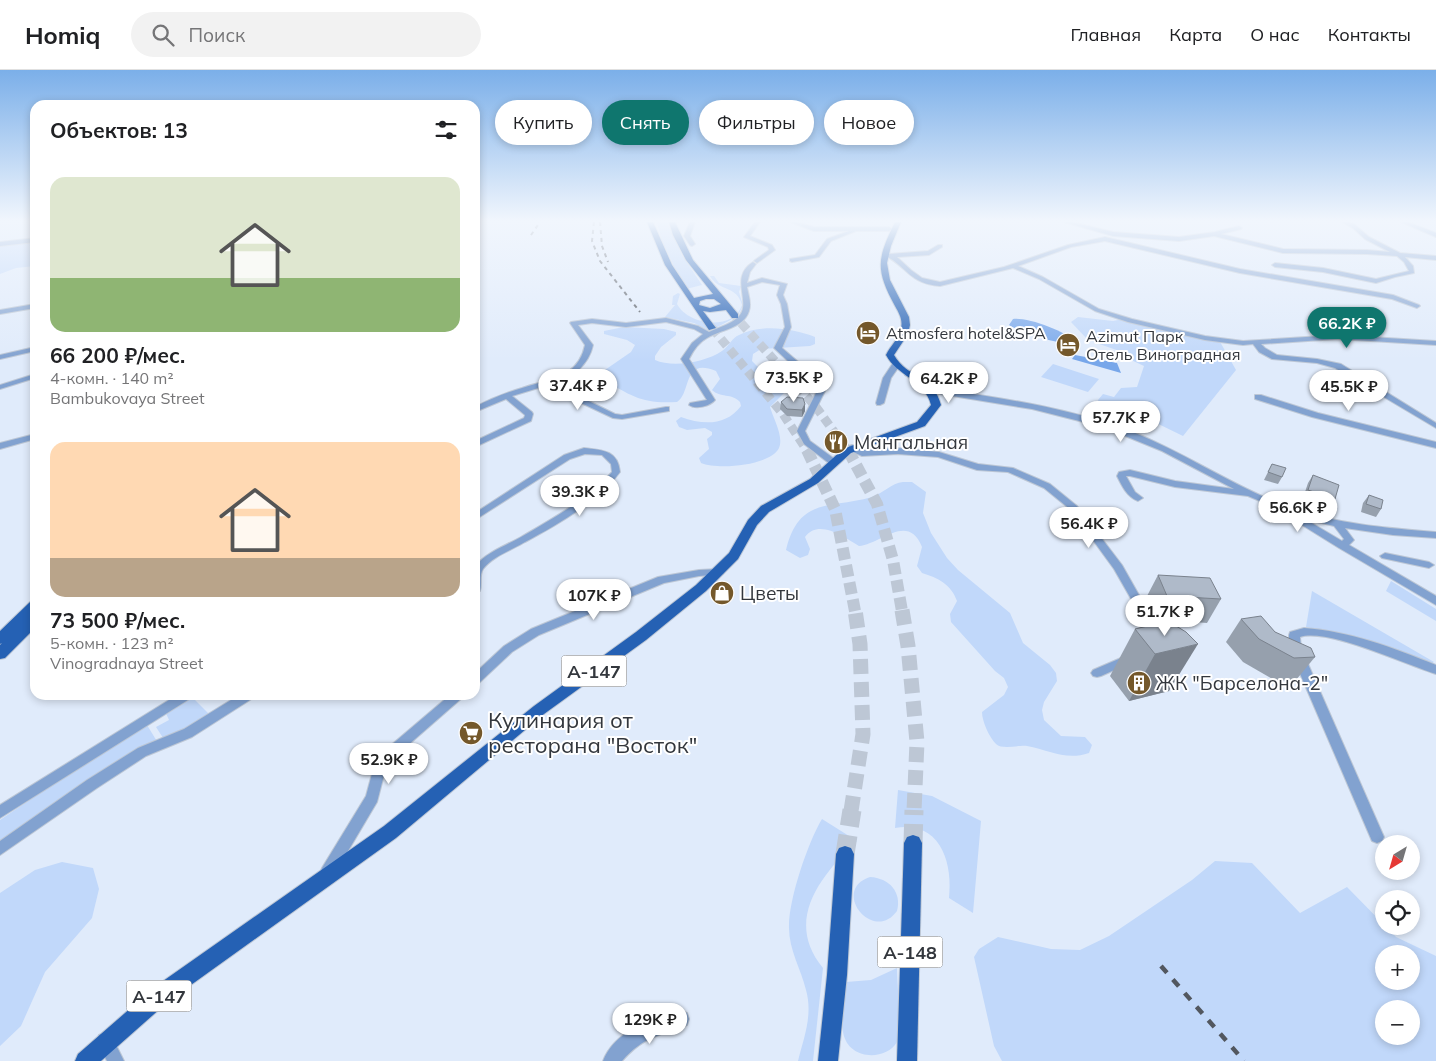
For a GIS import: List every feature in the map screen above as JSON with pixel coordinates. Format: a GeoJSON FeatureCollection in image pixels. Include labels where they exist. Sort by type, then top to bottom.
{"type":"FeatureCollection","features":[{"type":"Feature","properties":{"kind":"main road"},"geometry":{"type":"LineString","coordinates":[[669,268],[710,331]]}},
{"type":"Feature","properties":{"kind":"main road"},"geometry":{"type":"LineString","coordinates":[[697,268],[735,316]]}},
{"type":"Feature","properties":{"kind":"main road"},"geometry":{"type":"LineString","coordinates":[[883,268],[885,277],[907,323],[906,332],[890,355],[896,365],[931,390],[936,405]]}},
{"type":"Feature","properties":{"kind":"main road"},"geometry":{"type":"LineString","coordinates":[[695,306],[696,300],[707,297],[724,302]]}},
{"type":"Feature","properties":{"kind":"main road"},"geometry":{"type":"LineString","coordinates":[[695,306],[717,310],[723,308],[724,302]]}},
{"type":"Feature","properties":{"kind":"main road","name":"А-147"},"geometry":{"type":"LineString","coordinates":[[85,1061],[105,1041],[163,994],[432,800],[526,720],[641,636],[719,572],[738,551],[758,516],[777,501],[814,481],[833,462],[852,448],[912,429],[925,420],[936,405]]}},
{"type":"Feature","properties":{"kind":"main road"},"geometry":{"type":"LineString","coordinates":[[0,639],[30,610]]}},
{"type":"Feature","properties":{"kind":"main road"},"geometry":{"type":"LineString","coordinates":[[0,654],[30,625]]}},
{"type":"Feature","properties":{"kind":"main road","name":"А-148"},"geometry":{"type":"LineString","coordinates":[[907,1061],[913,843]]}},
{"type":"Feature","properties":{"kind":"main road"},"geometry":{"type":"LineString","coordinates":[[828,1061],[837,975],[845,854]]}},
{"type":"Feature","properties":{"kind":"street"},"geometry":{"type":"LineString","coordinates":[[694,405],[708,403],[712,400],[685,359],[695,344],[710,331],[731,325],[745,314],[747,303],[743,286],[745,274],[750,268]]}},
{"type":"Feature","properties":{"kind":"street"},"geometry":{"type":"LineString","coordinates":[[904,268],[907,272],[931,284],[949,283],[1005,268]]}},
{"type":"Feature","properties":{"kind":"street"},"geometry":{"type":"LineString","coordinates":[[1019,268],[1041,278],[1097,310],[1120,318],[1205,338],[1256,343],[1338,337],[1418,344],[1436,343]]}},
{"type":"Feature","properties":{"kind":"street"},"geometry":{"type":"LineString","coordinates":[[1230,268],[1393,297],[1417,306]]}},
{"type":"Feature","properties":{"kind":"street"},"geometry":{"type":"LineString","coordinates":[[1309,268],[1380,281],[1394,275],[1412,272],[1411,268]]}},
{"type":"Feature","properties":{"kind":"street"},"geometry":{"type":"LineString","coordinates":[[743,286],[762,280],[784,284],[780,295],[784,304],[788,327],[778,348],[820,388],[820,394],[801,432],[806,442],[833,462]]}},
{"type":"Feature","properties":{"kind":"street"},"geometry":{"type":"LineString","coordinates":[[0,312],[30,307]]}},
{"type":"Feature","properties":{"kind":"street"},"geometry":{"type":"LineString","coordinates":[[480,408],[506,395],[562,380],[572,374],[589,350],[588,341],[573,323],[592,321],[626,325],[666,320],[710,331]]}},
{"type":"Feature","properties":{"kind":"street"},"geometry":{"type":"LineString","coordinates":[[1256,343],[1262,350],[1275,357],[1317,361],[1338,366],[1436,426]]}},
{"type":"Feature","properties":{"kind":"street"},"geometry":{"type":"LineString","coordinates":[[0,357],[30,350]]}},
{"type":"Feature","properties":{"kind":"street"},"geometry":{"type":"LineString","coordinates":[[880,403],[885,382],[891,369],[896,365]]}},
{"type":"Feature","properties":{"kind":"street"},"geometry":{"type":"LineString","coordinates":[[908,373],[970,396]]}},
{"type":"Feature","properties":{"kind":"street"},"geometry":{"type":"LineString","coordinates":[[0,387],[30,378]]}},
{"type":"Feature","properties":{"kind":"street"},"geometry":{"type":"LineString","coordinates":[[546,384],[613,416],[622,418],[666,409]]}},
{"type":"Feature","properties":{"kind":"street"},"geometry":{"type":"LineString","coordinates":[[931,390],[1042,408],[1128,434],[1251,492],[1436,601]]}},
{"type":"Feature","properties":{"kind":"street"},"geometry":{"type":"LineString","coordinates":[[480,442],[528,419],[529,414],[506,395]]}},
{"type":"Feature","properties":{"kind":"street","name":"А-147"},"geometry":{"type":"LineString","coordinates":[[936,405],[946,397],[970,396]]}},
{"type":"Feature","properties":{"kind":"street"},"geometry":{"type":"LineString","coordinates":[[1258,397],[1315,415],[1436,445]]}},
{"type":"Feature","properties":{"kind":"street"},"geometry":{"type":"LineString","coordinates":[[0,446],[30,437]]}},
{"type":"Feature","properties":{"kind":"street"},"geometry":{"type":"LineString","coordinates":[[852,448],[862,453],[898,451],[939,455],[977,467],[1010,470],[1047,486],[1074,508],[1126,579],[1145,619],[1147,628],[1141,649],[1135,656],[1097,673]]}},
{"type":"Feature","properties":{"kind":"street"},"geometry":{"type":"LineString","coordinates":[[480,513],[577,453],[596,451],[604,453],[616,463],[616,472],[606,484],[536,533],[500,551],[480,566]]}},
{"type":"Feature","properties":{"kind":"street"},"geometry":{"type":"LineString","coordinates":[[1138,498],[1128,488],[1121,476],[1122,474],[1130,473],[1175,484],[1251,492]]}},
{"type":"Feature","properties":{"kind":"street"},"geometry":{"type":"LineString","coordinates":[[1267,501],[1338,525],[1436,535]]}},
{"type":"Feature","properties":{"kind":"street"},"geometry":{"type":"LineString","coordinates":[[480,506],[486,510]]}},
{"type":"Feature","properties":{"kind":"street"},"geometry":{"type":"LineString","coordinates":[[1338,525],[1349,540],[1342,546]]}},
{"type":"Feature","properties":{"kind":"street"},"geometry":{"type":"LineString","coordinates":[[1385,556],[1429,565]]}},
{"type":"Feature","properties":{"kind":"street"},"geometry":{"type":"LineString","coordinates":[[480,675],[508,649],[535,632],[662,580],[699,573],[719,572]]}},
{"type":"Feature","properties":{"kind":"street"},"geometry":{"type":"LineString","coordinates":[[1376,835],[1295,648],[1294,635],[1304,631],[1352,640],[1382,648],[1436,670]]}},
{"type":"Feature","properties":{"kind":"street"},"geometry":{"type":"LineString","coordinates":[[0,812],[178,700]]}},
{"type":"Feature","properties":{"kind":"street"},"geometry":{"type":"LineString","coordinates":[[0,849],[92,784],[142,752],[188,733],[241,700]]}},
{"type":"Feature","properties":{"kind":"street"},"geometry":{"type":"LineString","coordinates":[[324,878],[372,798],[379,770],[388,756],[452,700]]}},
{"type":"Feature","properties":{"kind":"street"},"geometry":{"type":"LineString","coordinates":[[611,1061],[627,1042],[646,1029],[682,1019]]}},
{"type":"Feature","properties":{"kind":"street"},"geometry":{"type":"LineString","coordinates":[[105,1041],[116,1061]]}},
{"type":"Feature","properties":{"kind":"shaded area"},"geometry":{"type":"Polygon","coordinates":[[[0,268],[15,268],[0,274],[0,268]]]}},
{"type":"Feature","properties":{"kind":"shaded area"},"geometry":{"type":"Polygon","coordinates":[[[672,268],[691,268],[702,285],[686,289],[672,268]]]}},
{"type":"Feature","properties":{"kind":"shaded area"},"geometry":{"type":"Polygon","coordinates":[[[710,276],[714,276],[719,283],[741,286],[739,292],[743,305],[738,316],[710,331],[694,323],[665,317],[675,305],[672,305],[673,296],[678,293],[680,294],[677,304],[691,317],[700,321],[720,322],[730,319],[737,314],[742,305],[740,299],[732,291],[714,281],[710,276]]]}},
{"type":"Feature","properties":{"kind":"shaded area"},"geometry":{"type":"Polygon","coordinates":[[[1078,317],[1113,321],[1123,319],[1219,340],[1236,370],[1183,436],[1142,416],[1101,406],[1098,400],[1103,394],[1114,397],[1121,388],[1137,387],[1144,366],[1129,359],[1125,353],[1088,340],[1071,322],[1078,317]]]}},
{"type":"Feature","properties":{"kind":"shaded area"},"geometry":{"type":"Polygon","coordinates":[[[624,327],[664,329],[676,332],[676,335],[661,347],[655,356],[655,360],[671,364],[699,361],[715,355],[722,351],[737,336],[757,329],[777,328],[797,331],[815,337],[815,344],[810,346],[761,349],[753,354],[752,361],[784,393],[770,407],[779,433],[779,448],[774,454],[755,463],[719,466],[701,463],[699,458],[709,449],[707,439],[712,435],[712,432],[705,428],[687,430],[679,427],[676,421],[681,417],[706,422],[721,420],[735,413],[741,406],[740,402],[733,397],[719,394],[712,390],[720,379],[716,371],[705,368],[693,372],[682,397],[677,402],[654,402],[638,398],[603,380],[600,376],[602,372],[631,352],[635,345],[627,340],[604,334],[604,331],[624,327]]]}},
{"type":"Feature","properties":{"kind":"shaded area"},"geometry":{"type":"Polygon","coordinates":[[[1053,364],[1099,379],[1088,392],[1041,377],[1053,364]]]}},
{"type":"Feature","properties":{"kind":"shaded area"},"geometry":{"type":"Polygon","coordinates":[[[912,482],[926,492],[923,513],[931,533],[947,558],[958,570],[1010,613],[1023,643],[1050,665],[1056,673],[1057,681],[1044,702],[1042,710],[1044,720],[1061,736],[1085,737],[1092,745],[1089,753],[1073,756],[1065,755],[1027,746],[1002,747],[993,741],[988,733],[982,712],[1004,695],[1008,687],[1004,678],[995,671],[951,622],[950,614],[957,601],[948,586],[922,573],[917,566],[922,547],[916,537],[909,532],[893,533],[859,546],[832,531],[817,529],[805,537],[810,549],[808,555],[800,558],[786,550],[799,521],[808,513],[830,505],[872,497],[895,484],[912,482]]]}},
{"type":"Feature","properties":{"kind":"shaded area"},"geometry":{"type":"Polygon","coordinates":[[[1391,581],[1436,609],[1436,621],[1386,591],[1391,581]]]}},
{"type":"Feature","properties":{"kind":"shaded area"},"geometry":{"type":"Polygon","coordinates":[[[1312,591],[1434,662],[1431,664],[1351,636],[1306,627],[1312,591]]]}},
{"type":"Feature","properties":{"kind":"shaded area"},"geometry":{"type":"Polygon","coordinates":[[[182,700],[195,700],[210,715],[165,741],[156,727],[169,720],[165,711],[182,700]]]}},
{"type":"Feature","properties":{"kind":"shaded area"},"geometry":{"type":"Polygon","coordinates":[[[147,725],[158,743],[0,842],[0,820],[147,725]]]}},
{"type":"Feature","properties":{"kind":"shaded area"},"geometry":{"type":"Polygon","coordinates":[[[898,790],[932,796],[981,821],[973,913],[949,898],[950,884],[946,858],[933,837],[923,830],[910,827],[895,828],[898,790]]]}},
{"type":"Feature","properties":{"kind":"shaded area"},"geometry":{"type":"Polygon","coordinates":[[[822,819],[857,841],[831,869],[811,900],[807,916],[807,933],[812,950],[823,968],[813,1061],[798,1061],[807,1026],[809,1008],[804,982],[791,944],[790,917],[800,872],[822,819]]]}},
{"type":"Feature","properties":{"kind":"shaded area"},"geometry":{"type":"Polygon","coordinates":[[[1215,861],[1252,863],[1300,913],[1347,887],[1375,916],[1375,935],[1394,935],[1413,945],[1375,945],[1375,990],[1420,990],[1420,948],[1436,956],[1436,1061],[1002,1061],[994,1046],[974,957],[979,949],[998,937],[1051,949],[1080,950],[1109,936],[1192,880],[1215,861]]]}},
{"type":"Feature","properties":{"kind":"shaded area"},"geometry":{"type":"Polygon","coordinates":[[[62,862],[93,868],[99,889],[92,918],[45,972],[21,1026],[0,1046],[0,893],[35,870],[62,862]]]}},
{"type":"Feature","properties":{"kind":"shaded area"},"geometry":{"type":"Polygon","coordinates":[[[870,877],[883,880],[893,887],[896,892],[898,898],[897,911],[887,920],[877,921],[867,918],[859,911],[855,902],[854,892],[859,884],[870,877]]]}},
{"type":"Feature","properties":{"kind":"shaded area"},"geometry":{"type":"Polygon","coordinates":[[[897,968],[899,1017],[897,1042],[885,1053],[868,1055],[859,1053],[846,1042],[843,1032],[846,982],[871,980],[897,968]]]}},
{"type":"Feature","properties":{"kind":"water"},"geometry":{"type":"Polygon","coordinates":[[[1013,319],[1027,320],[1046,326],[1071,338],[1075,343],[1051,341],[1023,332],[1009,325],[1013,319]]]}},
{"type":"Feature","properties":{"kind":"water"},"geometry":{"type":"Polygon","coordinates":[[[1075,355],[1117,363],[1121,373],[1072,359],[1075,355]]]}},
{"type":"Feature","properties":{"kind":"building"},"geometry":{"type":"Polygon","coordinates":[[[787,397],[803,398],[805,404],[802,410],[787,409],[781,402],[787,397]]]}},
{"type":"Feature","properties":{"kind":"building"},"geometry":{"type":"Polygon","coordinates":[[[1272,464],[1286,468],[1282,477],[1268,472],[1272,464]]]}},
{"type":"Feature","properties":{"kind":"building"},"geometry":{"type":"Polygon","coordinates":[[[1313,475],[1339,485],[1335,499],[1308,490],[1313,475]]]}},
{"type":"Feature","properties":{"kind":"building"},"geometry":{"type":"Polygon","coordinates":[[[1369,495],[1383,500],[1381,509],[1366,504],[1369,495]]]}},
{"type":"Feature","properties":{"kind":"building"},"geometry":{"type":"Polygon","coordinates":[[[1158,575],[1210,578],[1221,599],[1167,596],[1158,575]]]}},
{"type":"Feature","properties":{"kind":"building"},"geometry":{"type":"Polygon","coordinates":[[[1261,616],[1275,632],[1311,648],[1315,657],[1294,658],[1259,639],[1241,619],[1261,616]]]}},
{"type":"Feature","properties":{"kind":"building"},"geometry":{"type":"Polygon","coordinates":[[[1168,621],[1186,632],[1198,644],[1155,654],[1135,629],[1168,621]]]}},
{"type":"Feature","properties":{"kind":"tunnel"},"geometry":{"type":"LineString","coordinates":[[735,316],[742,324]]}},
{"type":"Feature","properties":{"kind":"tunnel"},"geometry":{"type":"LineString","coordinates":[[741,323],[816,407],[849,452]]}},
{"type":"Feature","properties":{"kind":"tunnel"},"geometry":{"type":"LineString","coordinates":[[712,328],[783,414],[808,452]]}},
{"type":"Feature","properties":{"kind":"tunnel"},"geometry":{"type":"LineString","coordinates":[[848,450],[877,504],[893,560],[902,611]]}},
{"type":"Feature","properties":{"kind":"tunnel"},"geometry":{"type":"LineString","coordinates":[[808,452],[835,509],[855,611]]}},
{"type":"Feature","properties":{"kind":"tunnel"},"geometry":{"type":"LineString","coordinates":[[851,811],[863,734],[860,644],[855,610]]}},
{"type":"Feature","properties":{"kind":"tunnel"},"geometry":{"type":"LineString","coordinates":[[902,610],[908,646],[917,742],[914,811]]}},
{"type":"Feature","properties":{"kind":"tunnel"},"geometry":{"type":"LineString","coordinates":[[845,854],[852,810]]}},
{"type":"Feature","properties":{"kind":"tunnel"},"geometry":{"type":"LineString","coordinates":[[913,843],[914,810]]}},
{"type":"Feature","properties":{"kind":"railway"},"geometry":{"type":"LineString","coordinates":[[606,268],[640,312]]}},
{"type":"Feature","properties":{"kind":"railway"},"geometry":{"type":"LineString","coordinates":[[1161,966],[1244,1061]]}},
{"type":"Feature","properties":{"kind":"place","name":"Atmosfera hotel&SPA"},"geometry":{"type":"Point","coordinates":[868,333]}},
{"type":"Feature","properties":{"kind":"place","name":"Azimut Парк Отель Виноградная"},"geometry":{"type":"Point","coordinates":[1068,345]}},
{"type":"Feature","properties":{"kind":"place","name":"Мангальная"},"geometry":{"type":"Point","coordinates":[836,442]}},
{"type":"Feature","properties":{"kind":"place","name":"Цветы"},"geometry":{"type":"Point","coordinates":[722,593]}},
{"type":"Feature","properties":{"kind":"place","name":"ЖК \"Барселона-2\""},"geometry":{"type":"Point","coordinates":[1139,683]}},
{"type":"Feature","properties":{"kind":"place","name":"Кулинария от ресторана \"Восток\""},"geometry":{"type":"Point","coordinates":[471,733]}}]}
